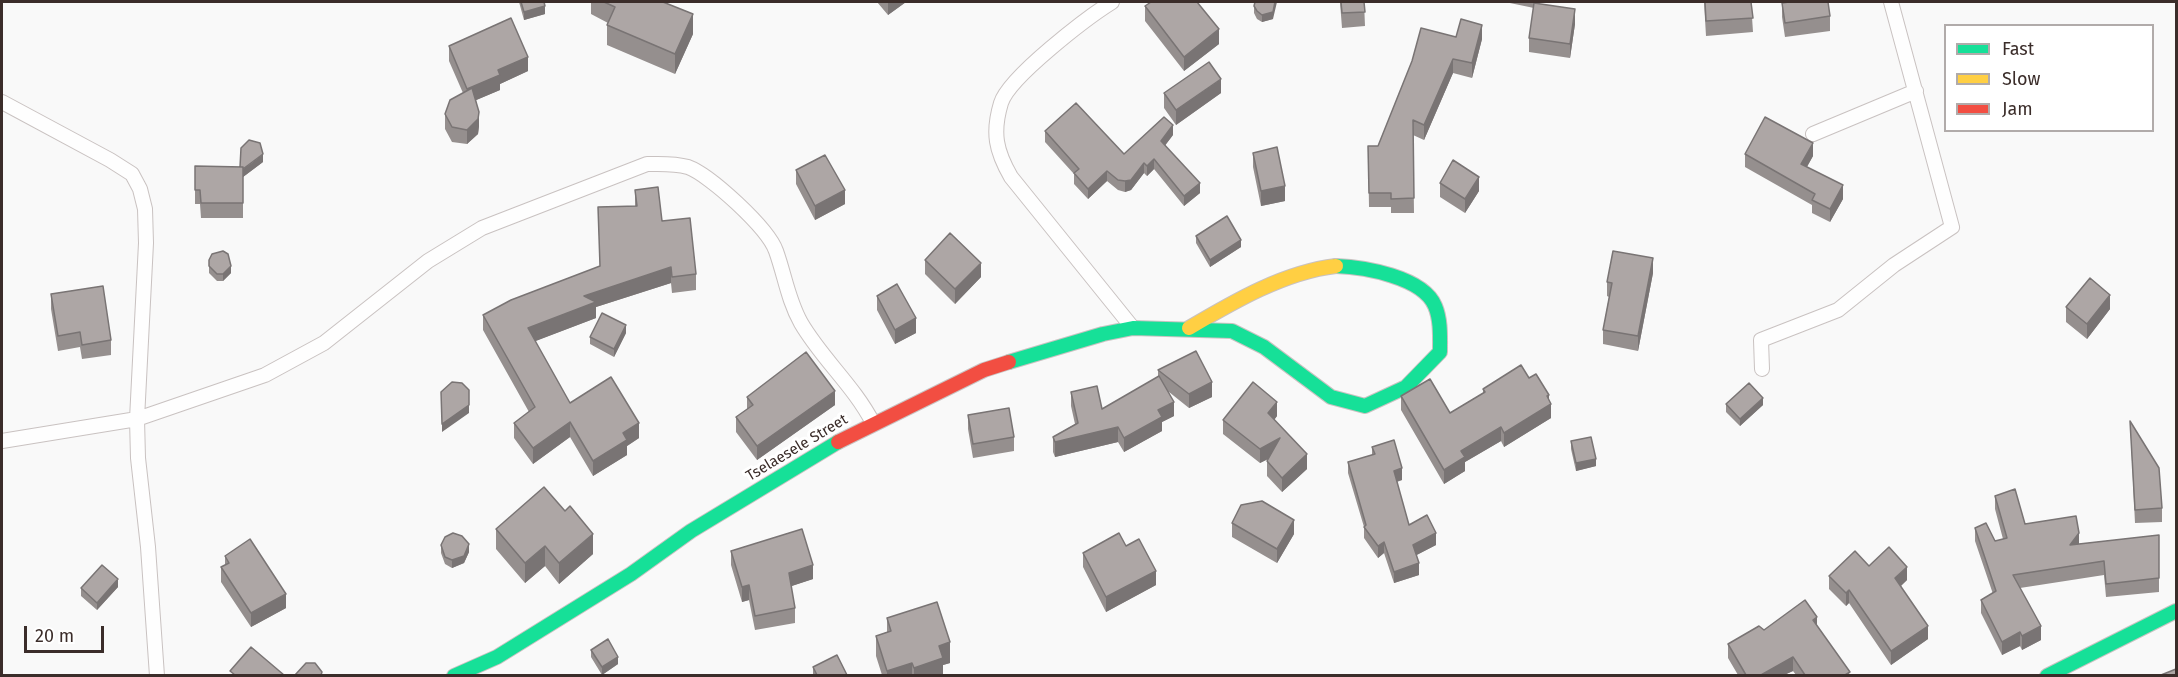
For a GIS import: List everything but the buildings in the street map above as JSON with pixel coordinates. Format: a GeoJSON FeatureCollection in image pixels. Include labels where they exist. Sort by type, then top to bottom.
{"type":"FeatureCollection","features":[{"type":"Feature","properties":{"kind":"street","name":"Tselaesele Street"},"geometry":{"type":"LineString","coordinates":[[454,675],[497,657],[631,574],[691,531],[823,450],[873,423],[984,370],[1103,334],[1133,328],[1232,331],[1264,346],[1331,397],[1365,406],[1406,387],[1440,352],[1439,319],[1429,296],[1391,275],[1353,267],[1325,267],[1237,300],[1189,328]]}},
{"type":"Feature","properties":{"kind":"street"},"geometry":{"type":"LineString","coordinates":[[2048,675],[2176,611]]}},
{"type":"Feature","properties":{"kind":"lane"},"geometry":{"type":"LineString","coordinates":[[1112,2],[1086,18],[1021,77],[1001,100],[995,133],[998,154],[1011,177],[1133,328]]}},
{"type":"Feature","properties":{"kind":"lane"},"geometry":{"type":"LineString","coordinates":[[1762,369],[1761,340],[1838,310],[1894,265],[1952,227],[1891,2]]}},
{"type":"Feature","properties":{"kind":"lane"},"geometry":{"type":"LineString","coordinates":[[1813,134],[1916,91]]}},
{"type":"Feature","properties":{"kind":"lane"},"geometry":{"type":"LineString","coordinates":[[2,102],[110,160],[132,174],[140,189],[146,243],[137,420],[157,675]]}},
{"type":"Feature","properties":{"kind":"lane"},"geometry":{"type":"LineString","coordinates":[[2,441],[137,420],[265,375],[324,343],[428,261],[482,228],[647,164],[669,163],[690,168],[759,223],[776,249],[790,304],[802,325],[860,399],[873,423]]}},
{"type":"Feature","properties":{"kind":"traffic: fast"},"geometry":{"type":"LineString","coordinates":[[1009,362],[1103,334],[1133,328],[1232,331],[1264,347],[1331,397],[1365,406],[1406,387],[1440,352],[1438,317],[1435,306],[1428,296],[1406,281],[1376,271],[1336,266]]}},
{"type":"Feature","properties":{"kind":"traffic: fast"},"geometry":{"type":"LineString","coordinates":[[454,676],[497,657],[631,574],[691,531],[838,442]]}},
{"type":"Feature","properties":{"kind":"traffic: fast"},"geometry":{"type":"LineString","coordinates":[[2047,676],[2176,611]]}},
{"type":"Feature","properties":{"kind":"traffic: slow"},"geometry":{"type":"LineString","coordinates":[[1189,328],[1278,281],[1317,269],[1336,266]]}},
{"type":"Feature","properties":{"kind":"traffic: jam"},"geometry":{"type":"LineString","coordinates":[[838,442],[984,370],[1009,362]]}}]}
